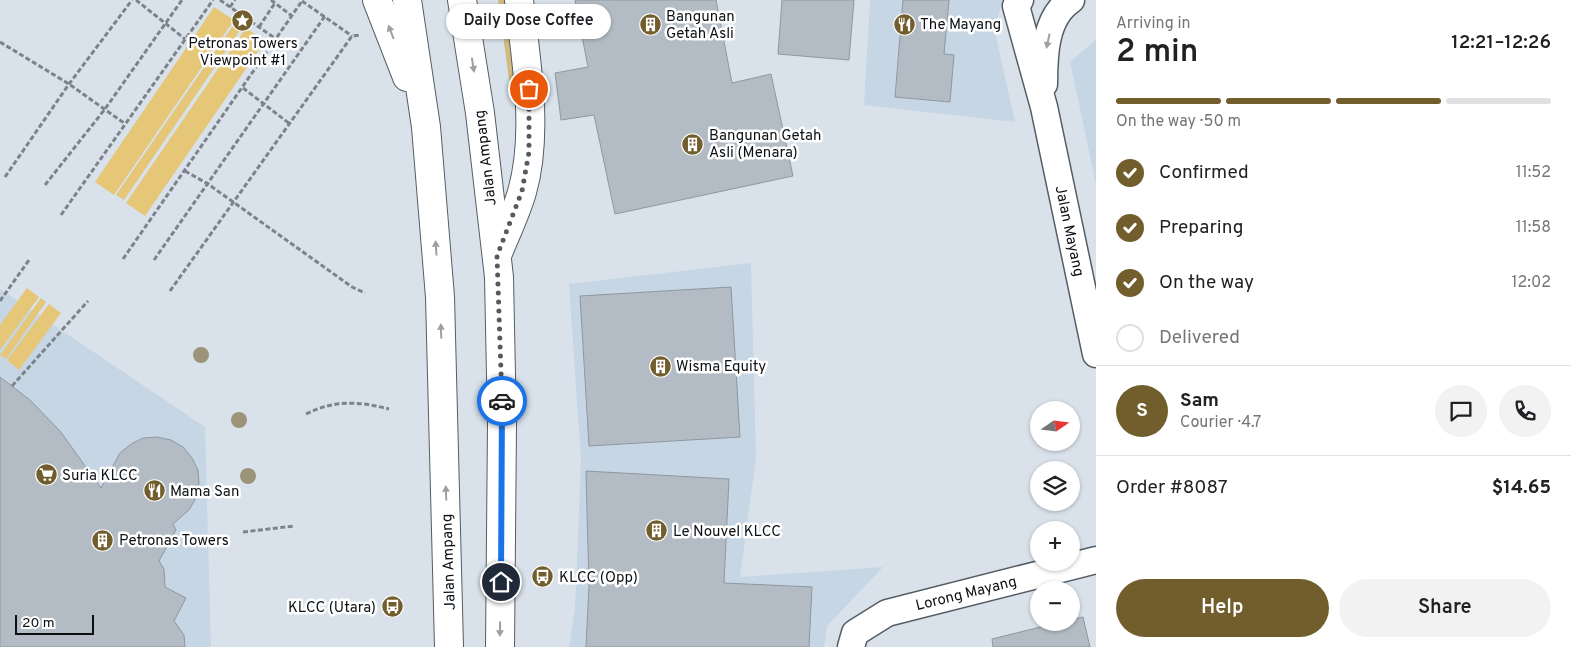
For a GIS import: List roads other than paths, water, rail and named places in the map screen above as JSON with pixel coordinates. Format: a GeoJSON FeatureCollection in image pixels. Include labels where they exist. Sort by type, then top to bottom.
{"type":"FeatureCollection","features":[{"type":"Feature","properties":{"kind":"main road"},"geometry":{"type":"LineString","coordinates":[[377,0],[426,127]]}},
{"type":"Feature","properties":{"kind":"main road","name":"Jalan Ampang"},"geometry":{"type":"LineString","coordinates":[[408,0],[426,127],[440,297],[449,647]]}},
{"type":"Feature","properties":{"kind":"main road","name":"Jalan Ampang"},"geometry":{"type":"LineString","coordinates":[[462,0],[480,113],[497,256],[502,426],[500,647]]}},
{"type":"Feature","properties":{"kind":"main road"},"geometry":{"type":"LineString","coordinates":[[497,256],[522,191],[529,152],[529,89],[520,0]]}},
{"type":"Feature","properties":{"kind":"street","name":"Jalan Mayang"},"geometry":{"type":"LineString","coordinates":[[1020,0],[1016,6],[1044,107],[1096,354]]}},
{"type":"Feature","properties":{"kind":"street","name":"Jalan Mayang"},"geometry":{"type":"LineString","coordinates":[[1044,107],[1044,61],[1052,22],[1063,5],[1071,0]]}},
{"type":"Feature","properties":{"kind":"street","name":"Lorong Mayang"},"geometry":{"type":"LineString","coordinates":[[851,647],[855,633],[887,613],[1096,560]]}},
{"type":"Feature","properties":{"kind":"place","name":"Petronas Towers Viewpoint #1"},"geometry":{"type":"Point","coordinates":[243,20]}},
{"type":"Feature","properties":{"kind":"place","name":"The Mayang"},"geometry":{"type":"Point","coordinates":[904,24]}},
{"type":"Feature","properties":{"kind":"place","name":"Bangunan Getah Asli"},"geometry":{"type":"Point","coordinates":[650,25]}},
{"type":"Feature","properties":{"kind":"place","name":"Daily Dose Coffee"},"geometry":{"type":"Point","coordinates":[529,89]}},
{"type":"Feature","properties":{"kind":"place","name":"Bangunan Getah Asli (Menara)"},"geometry":{"type":"Point","coordinates":[693,144]}},
{"type":"Feature","properties":{"kind":"place","name":"Wisma Equity"},"geometry":{"type":"Point","coordinates":[660,366]}},
{"type":"Feature","properties":{"kind":"place","name":"Suria KLCC"},"geometry":{"type":"Point","coordinates":[46,475]}},
{"type":"Feature","properties":{"kind":"place","name":"Mama San"},"geometry":{"type":"Point","coordinates":[154,491]}},
{"type":"Feature","properties":{"kind":"place","name":"Le Nouvel KLCC"},"geometry":{"type":"Point","coordinates":[657,531]}},
{"type":"Feature","properties":{"kind":"place","name":"Petronas Towers"},"geometry":{"type":"Point","coordinates":[103,540]}},
{"type":"Feature","properties":{"kind":"place","name":"KLCC (Opp)"},"geometry":{"type":"Point","coordinates":[543,577]}},
{"type":"Feature","properties":{"kind":"place","name":"KLCC (Utara)"},"geometry":{"type":"Point","coordinates":[392,607]}}]}
